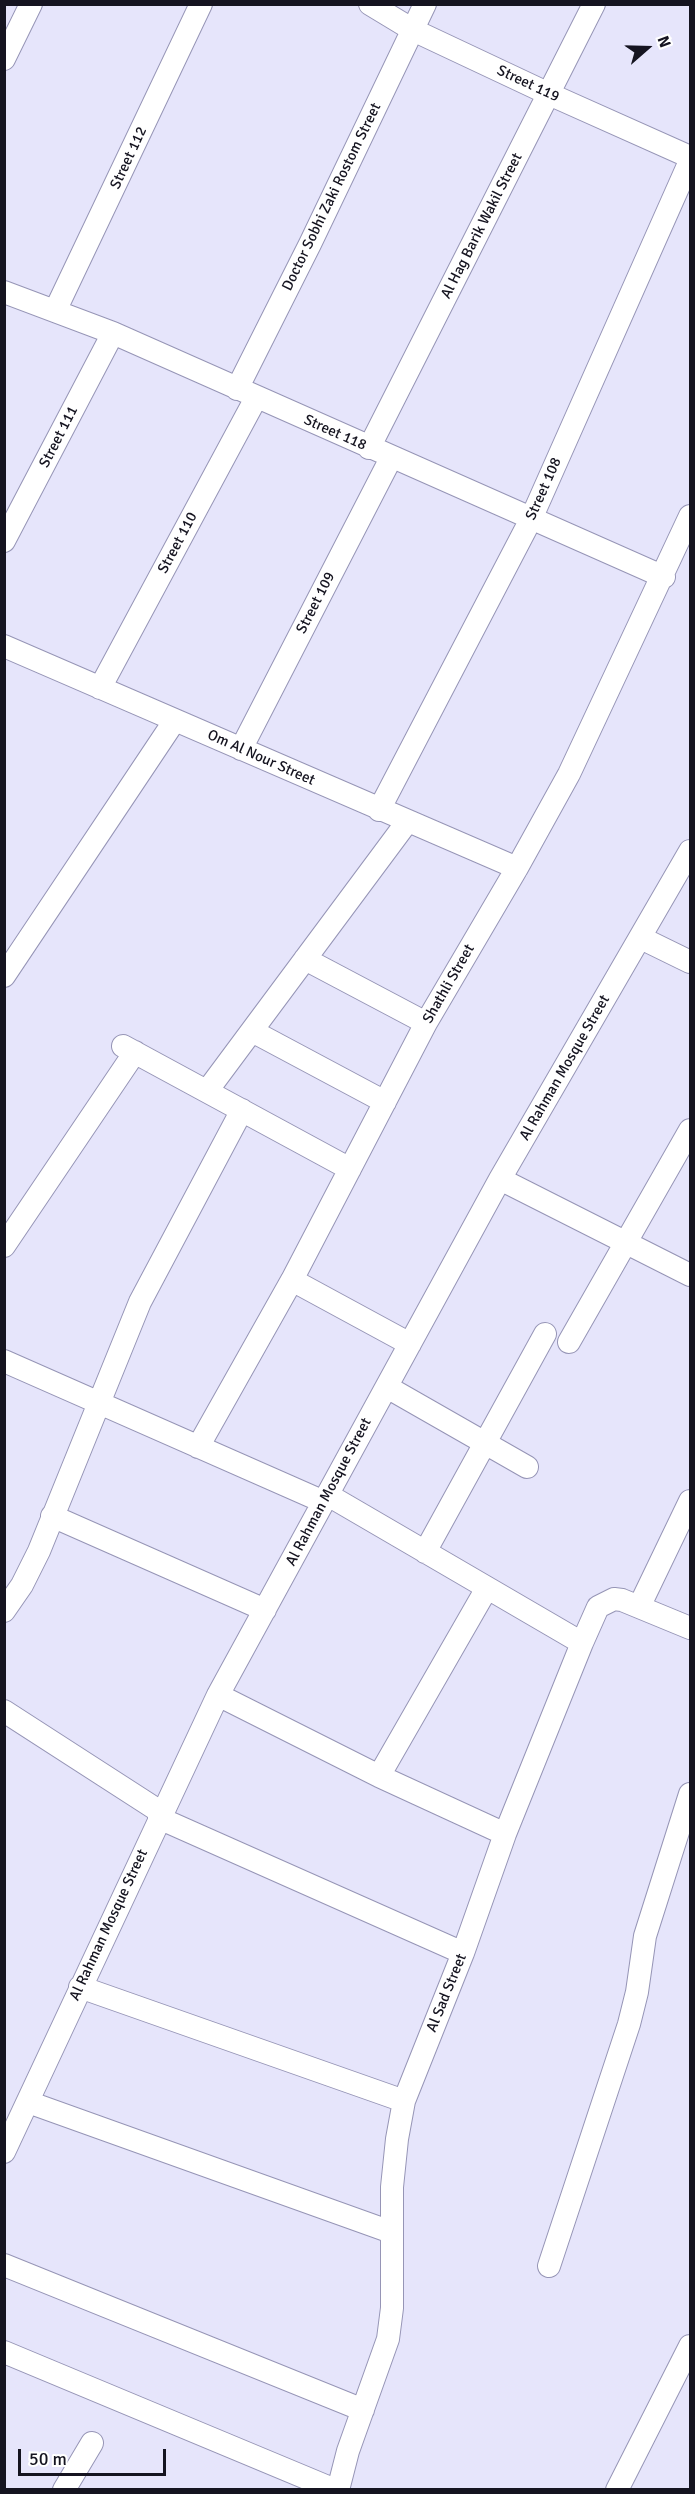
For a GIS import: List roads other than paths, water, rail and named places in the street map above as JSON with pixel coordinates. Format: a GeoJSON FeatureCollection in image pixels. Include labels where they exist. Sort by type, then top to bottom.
{"type":"FeatureCollection","features":[{"type":"Feature","properties":{"kind":"street"},"geometry":{"type":"LineString","coordinates":[[4,59],[31,4]]}},
{"type":"Feature","properties":{"kind":"street","name":"Street 112"},"geometry":{"type":"LineString","coordinates":[[55,310],[201,4]]}},
{"type":"Feature","properties":{"kind":"street","name":"Street 119"},"geometry":{"type":"LineString","coordinates":[[370,4],[413,30],[690,159]]}},
{"type":"Feature","properties":{"kind":"street","name":"Doctor Sobhi Zaki Rostom Street"},"geometry":{"type":"LineString","coordinates":[[246,394],[310,244],[425,4]]}},
{"type":"Feature","properties":{"kind":"street","name":"Al Hag Barik Wakil Street"},"geometry":{"type":"LineString","coordinates":[[369,448],[594,4]]}},
{"type":"Feature","properties":{"kind":"street","name":"Street 108"},"geometry":{"type":"LineString","coordinates":[[379,810],[531,519],[690,159]]}},
{"type":"Feature","properties":{"kind":"street","name":"Street 118"},"geometry":{"type":"LineString","coordinates":[[4,292],[113,333],[246,394],[664,577]]}},
{"type":"Feature","properties":{"kind":"street","name":"Street 111"},"geometry":{"type":"LineString","coordinates":[[4,541],[113,333]]}},
{"type":"Feature","properties":{"kind":"street","name":"Street 110"},"geometry":{"type":"LineString","coordinates":[[100,688],[246,394]]}},
{"type":"Feature","properties":{"kind":"street","name":"Street 109"},"geometry":{"type":"LineString","coordinates":[[241,749],[391,458]]}},
{"type":"Feature","properties":{"kind":"street","name":"Shathli Street"},"geometry":{"type":"LineString","coordinates":[[198,1447],[292,1280],[426,1023],[569,774],[664,577],[690,516]]}},
{"type":"Feature","properties":{"kind":"street","name":"Om Al Nour Street"},"geometry":{"type":"LineString","coordinates":[[6,650],[100,688],[517,868]]}},
{"type":"Feature","properties":{"kind":"street"},"geometry":{"type":"LineString","coordinates":[[4,976],[175,720]]}},
{"type":"Feature","properties":{"kind":"street"},"geometry":{"type":"LineString","coordinates":[[207,1091],[407,822]]}},
{"type":"Feature","properties":{"kind":"street","name":"Al Rahman Mosque Street"},"geometry":{"type":"LineString","coordinates":[[4,2152],[218,1695],[500,1179],[690,851]]}},
{"type":"Feature","properties":{"kind":"street"},"geometry":{"type":"LineString","coordinates":[[641,938],[690,962]]}},
{"type":"Feature","properties":{"kind":"street"},"geometry":{"type":"LineString","coordinates":[[305,959],[426,1023]]}},
{"type":"Feature","properties":{"kind":"street"},"geometry":{"type":"LineString","coordinates":[[252,1031],[385,1102]]}},
{"type":"Feature","properties":{"kind":"street"},"geometry":{"type":"LineString","coordinates":[[4,1246],[129,1049],[350,1169]]}},
{"type":"Feature","properties":{"kind":"street"},"geometry":{"type":"LineString","coordinates":[[4,1611],[22,1585],[140,1302],[242,1110]]}},
{"type":"Feature","properties":{"kind":"street"},"geometry":{"type":"LineString","coordinates":[[569,1342],[690,1130]]}},
{"type":"Feature","properties":{"kind":"street"},"geometry":{"type":"LineString","coordinates":[[500,1179],[690,1275]]}},
{"type":"Feature","properties":{"kind":"street"},"geometry":{"type":"LineString","coordinates":[[292,1280],[410,1344]]}},
{"type":"Feature","properties":{"kind":"street"},"geometry":{"type":"LineString","coordinates":[[425,1552],[545,1334]]}},
{"type":"Feature","properties":{"kind":"street"},"geometry":{"type":"LineString","coordinates":[[4,1361],[198,1447],[326,1499],[425,1552],[582,1643]]}},
{"type":"Feature","properties":{"kind":"street"},"geometry":{"type":"LineString","coordinates":[[387,1387],[526,1467]]}},
{"type":"Feature","properties":{"kind":"street"},"geometry":{"type":"LineString","coordinates":[[639,1607],[690,1501]]}},
{"type":"Feature","properties":{"kind":"street"},"geometry":{"type":"LineString","coordinates":[[52,1516],[266,1610]]}},
{"type":"Feature","properties":{"kind":"street"},"geometry":{"type":"LineString","coordinates":[[379,1776],[487,1588]]}},
{"type":"Feature","properties":{"kind":"street","name":"Al Sad Street"},"geometry":{"type":"LineString","coordinates":[[337,2490],[348,2451],[388,2339],[392,2308],[391,2232],[397,2139],[404,2101],[463,1953],[505,1834],[593,1615],[605,1602],[622,1600],[690,1628]]}},
{"type":"Feature","properties":{"kind":"street"},"geometry":{"type":"LineString","coordinates":[[218,1695],[379,1776],[505,1834]]}},
{"type":"Feature","properties":{"kind":"street"},"geometry":{"type":"LineString","coordinates":[[4,1711],[161,1816],[463,1953]]}},
{"type":"Feature","properties":{"kind":"street"},"geometry":{"type":"LineString","coordinates":[[549,2266],[628,2024],[637,1992],[645,1936],[690,1794]]}},
{"type":"Feature","properties":{"kind":"street"},"geometry":{"type":"LineString","coordinates":[[80,1987],[404,2101]]}},
{"type":"Feature","properties":{"kind":"street"},"geometry":{"type":"LineString","coordinates":[[28,2102],[391,2232]]}},
{"type":"Feature","properties":{"kind":"street"},"geometry":{"type":"LineString","coordinates":[[4,2265],[363,2410]]}},
{"type":"Feature","properties":{"kind":"street"},"geometry":{"type":"LineString","coordinates":[[617,2490],[690,2350]]}},
{"type":"Feature","properties":{"kind":"street"},"geometry":{"type":"LineString","coordinates":[[4,2352],[337,2490]]}},
{"type":"Feature","properties":{"kind":"street"},"geometry":{"type":"LineString","coordinates":[[64,2490],[92,2443]]}}]}
